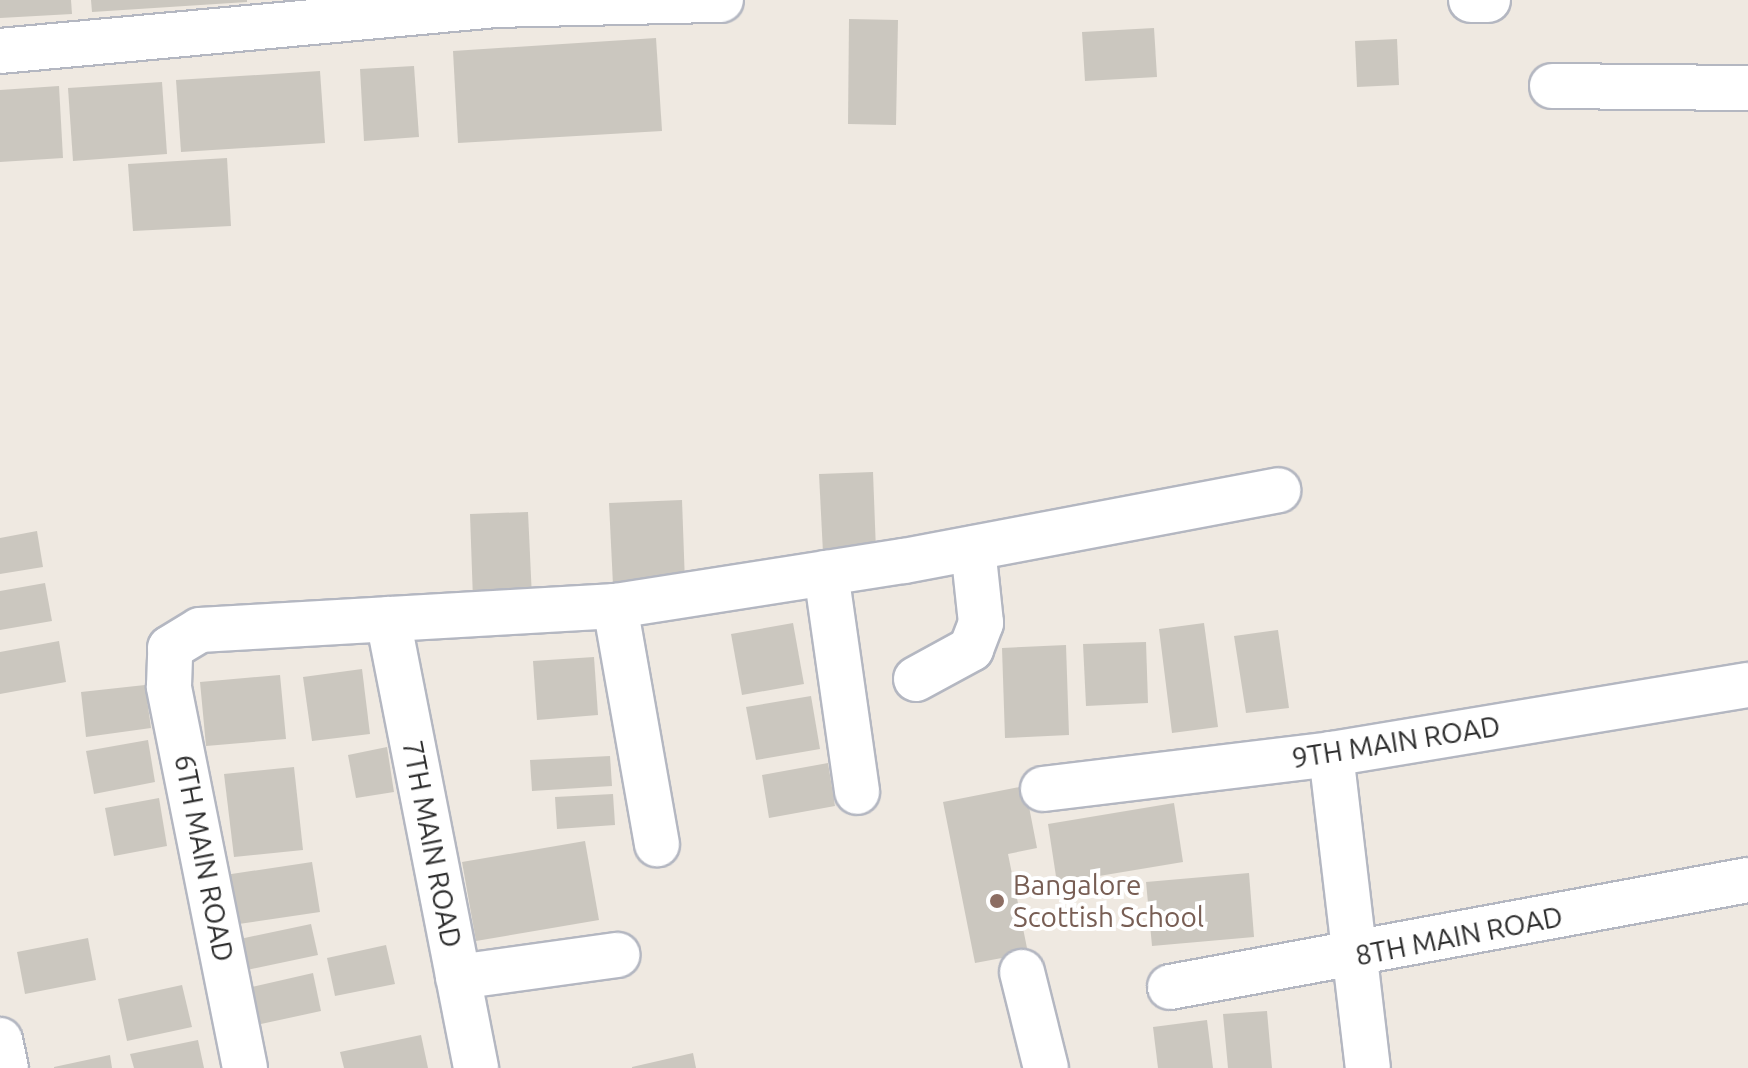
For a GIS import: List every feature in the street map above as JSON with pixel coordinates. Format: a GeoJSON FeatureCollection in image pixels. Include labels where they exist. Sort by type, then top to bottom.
{"type":"FeatureCollection","features":[{"type":"Feature","properties":{"kind":"street"},"geometry":{"type":"LineString","coordinates":[[0,51],[493,5],[721,0]]}},
{"type":"Feature","properties":{"kind":"street"},"geometry":{"type":"LineString","coordinates":[[1471,0],[1488,0]]}},
{"type":"Feature","properties":{"kind":"street"},"geometry":{"type":"LineString","coordinates":[[1552,86],[1748,88]]}},
{"type":"Feature","properties":{"kind":"street"},"geometry":{"type":"LineString","coordinates":[[388,619],[615,606],[973,548],[1278,490]]}},
{"type":"Feature","properties":{"kind":"street"},"geometry":{"type":"LineString","coordinates":[[916,679],[971,649],[981,623],[973,548]]}},
{"type":"Feature","properties":{"kind":"street"},"geometry":{"type":"LineString","coordinates":[[826,573],[857,792]]}},
{"type":"Feature","properties":{"kind":"street"},"geometry":{"type":"LineString","coordinates":[[615,606],[657,844]]}},
{"type":"Feature","properties":{"kind":"street","name":"6TH MAIN ROAD"},"geometry":{"type":"LineString","coordinates":[[245,1068],[169,686],[170,648],[200,630],[388,619]]}},
{"type":"Feature","properties":{"kind":"street","name":"7TH MAIN ROAD"},"geometry":{"type":"LineString","coordinates":[[388,619],[476,1068]]}},
{"type":"Feature","properties":{"kind":"street","name":"9TH MAIN ROAD"},"geometry":{"type":"LineString","coordinates":[[1043,789],[1331,754],[1748,685]]}},
{"type":"Feature","properties":{"kind":"street"},"geometry":{"type":"LineString","coordinates":[[1331,754],[1368,1068]]}},
{"type":"Feature","properties":{"kind":"street","name":"8TH MAIN ROAD"},"geometry":{"type":"LineString","coordinates":[[1170,987],[1355,956],[1748,880]]}},
{"type":"Feature","properties":{"kind":"street"},"geometry":{"type":"LineString","coordinates":[[458,977],[617,955]]}},
{"type":"Feature","properties":{"kind":"street"},"geometry":{"type":"LineString","coordinates":[[1022,972],[1046,1068]]}},
{"type":"Feature","properties":{"kind":"street"},"geometry":{"type":"LineString","coordinates":[[0,1040],[6,1068]]}},
{"type":"Feature","properties":{"kind":"building"},"geometry":{"type":"Polygon","coordinates":[[[0,0],[71,0],[72,14],[0,18],[0,0]]]}},
{"type":"Feature","properties":{"kind":"building"},"geometry":{"type":"Polygon","coordinates":[[[91,0],[247,0],[247,2],[92,12],[91,0]]]}},
{"type":"Feature","properties":{"kind":"building"},"geometry":{"type":"Polygon","coordinates":[[[849,19],[898,20],[896,125],[848,124],[849,19]]]}},
{"type":"Feature","properties":{"kind":"building"},"geometry":{"type":"Polygon","coordinates":[[[1154,28],[1157,77],[1085,81],[1082,32],[1154,28]]]}},
{"type":"Feature","properties":{"kind":"building"},"geometry":{"type":"Polygon","coordinates":[[[656,38],[662,131],[458,143],[453,51],[656,38]]]}},
{"type":"Feature","properties":{"kind":"building"},"geometry":{"type":"Polygon","coordinates":[[[1397,39],[1399,85],[1357,87],[1355,41],[1397,39]]]}},
{"type":"Feature","properties":{"kind":"building"},"geometry":{"type":"Polygon","coordinates":[[[414,66],[419,137],[364,141],[360,69],[414,66]]]}},
{"type":"Feature","properties":{"kind":"building"},"geometry":{"type":"Polygon","coordinates":[[[320,71],[325,143],[181,152],[176,80],[320,71]]]}},
{"type":"Feature","properties":{"kind":"building"},"geometry":{"type":"Polygon","coordinates":[[[162,82],[167,154],[73,161],[68,88],[162,82]]]}},
{"type":"Feature","properties":{"kind":"building"},"geometry":{"type":"Polygon","coordinates":[[[59,86],[63,158],[0,162],[0,90],[59,86]]]}},
{"type":"Feature","properties":{"kind":"building"},"geometry":{"type":"Polygon","coordinates":[[[227,158],[231,226],[133,231],[128,164],[227,158]]]}},
{"type":"Feature","properties":{"kind":"building"},"geometry":{"type":"Polygon","coordinates":[[[873,472],[876,551],[823,553],[819,474],[873,472]]]}},
{"type":"Feature","properties":{"kind":"building"},"geometry":{"type":"Polygon","coordinates":[[[682,500],[685,583],[613,585],[609,503],[682,500]]]}},
{"type":"Feature","properties":{"kind":"building"},"geometry":{"type":"Polygon","coordinates":[[[528,512],[532,598],[473,600],[470,514],[528,512]]]}},
{"type":"Feature","properties":{"kind":"building"},"geometry":{"type":"Polygon","coordinates":[[[37,531],[43,567],[0,574],[0,538],[37,531]]]}},
{"type":"Feature","properties":{"kind":"building"},"geometry":{"type":"Polygon","coordinates":[[[45,583],[52,621],[0,630],[0,591],[45,583]]]}},
{"type":"Feature","properties":{"kind":"building"},"geometry":{"type":"Polygon","coordinates":[[[793,623],[804,684],[742,695],[731,634],[793,623]]]}},
{"type":"Feature","properties":{"kind":"building"},"geometry":{"type":"Polygon","coordinates":[[[1204,623],[1218,727],[1172,733],[1159,629],[1204,623]]]}},
{"type":"Feature","properties":{"kind":"building"},"geometry":{"type":"Polygon","coordinates":[[[1278,630],[1289,708],[1246,713],[1234,636],[1278,630]]]}},
{"type":"Feature","properties":{"kind":"building"},"geometry":{"type":"Polygon","coordinates":[[[59,641],[66,682],[0,694],[0,652],[59,641]]]}},
{"type":"Feature","properties":{"kind":"building"},"geometry":{"type":"Polygon","coordinates":[[[1146,642],[1148,703],[1086,706],[1083,644],[1146,642]]]}},
{"type":"Feature","properties":{"kind":"building"},"geometry":{"type":"Polygon","coordinates":[[[1066,645],[1069,735],[1005,738],[1002,648],[1066,645]]]}},
{"type":"Feature","properties":{"kind":"building"},"geometry":{"type":"Polygon","coordinates":[[[594,657],[598,715],[537,720],[533,661],[594,657]]]}},
{"type":"Feature","properties":{"kind":"building"},"geometry":{"type":"Polygon","coordinates":[[[362,669],[370,734],[312,741],[303,677],[362,669]]]}},
{"type":"Feature","properties":{"kind":"building"},"geometry":{"type":"Polygon","coordinates":[[[280,675],[286,739],[206,746],[200,682],[280,675]]]}},
{"type":"Feature","properties":{"kind":"building"},"geometry":{"type":"Polygon","coordinates":[[[145,685],[151,728],[86,737],[81,692],[145,685]]]}},
{"type":"Feature","properties":{"kind":"building"},"geometry":{"type":"Polygon","coordinates":[[[811,696],[820,749],[756,760],[746,707],[811,696]]]}},
{"type":"Feature","properties":{"kind":"building"},"geometry":{"type":"Polygon","coordinates":[[[148,740],[155,782],[94,794],[86,751],[148,740]]]}},
{"type":"Feature","properties":{"kind":"building"},"geometry":{"type":"Polygon","coordinates":[[[387,747],[394,792],[356,798],[348,755],[387,747]]]}},
{"type":"Feature","properties":{"kind":"building"},"geometry":{"type":"Polygon","coordinates":[[[610,756],[612,786],[532,791],[530,760],[610,756]]]}},
{"type":"Feature","properties":{"kind":"building"},"geometry":{"type":"Polygon","coordinates":[[[828,763],[835,806],[769,818],[762,775],[828,763]]]}},
{"type":"Feature","properties":{"kind":"building"},"geometry":{"type":"Polygon","coordinates":[[[294,767],[303,850],[234,857],[224,774],[294,767]]]}},
{"type":"Feature","properties":{"kind":"building"},"geometry":{"type":"Polygon","coordinates":[[[1025,786],[1037,848],[1008,854],[1028,953],[975,963],[943,802],[1025,786]]]}},
{"type":"Feature","properties":{"kind":"building"},"geometry":{"type":"Polygon","coordinates":[[[613,794],[615,825],[557,829],[555,797],[613,794]]]}},
{"type":"Feature","properties":{"kind":"building"},"geometry":{"type":"Polygon","coordinates":[[[159,798],[167,846],[114,856],[105,808],[159,798]]]}},
{"type":"Feature","properties":{"kind":"building"},"geometry":{"type":"Polygon","coordinates":[[[1174,803],[1183,862],[1057,883],[1048,824],[1174,803]]]}},
{"type":"Feature","properties":{"kind":"building"},"geometry":{"type":"Polygon","coordinates":[[[585,841],[599,920],[476,941],[462,862],[585,841]]]}},
{"type":"Feature","properties":{"kind":"building"},"geometry":{"type":"Polygon","coordinates":[[[312,862],[320,912],[232,925],[225,875],[312,862]]]}},
{"type":"Feature","properties":{"kind":"building"},"geometry":{"type":"Polygon","coordinates":[[[1249,873],[1254,937],[1152,946],[1146,882],[1249,873]]]}},
{"type":"Feature","properties":{"kind":"building"},"geometry":{"type":"Polygon","coordinates":[[[311,924],[318,955],[247,970],[240,939],[311,924]]]}},
{"type":"Feature","properties":{"kind":"building"},"geometry":{"type":"Polygon","coordinates":[[[88,938],[96,980],[25,994],[17,952],[88,938]]]}},
{"type":"Feature","properties":{"kind":"building"},"geometry":{"type":"Polygon","coordinates":[[[386,945],[395,984],[335,996],[327,958],[386,945]]]}},
{"type":"Feature","properties":{"kind":"building"},"geometry":{"type":"Polygon","coordinates":[[[313,973],[321,1011],[252,1026],[243,989],[313,973]]]}},
{"type":"Feature","properties":{"kind":"building"},"geometry":{"type":"Polygon","coordinates":[[[182,985],[192,1027],[127,1041],[118,999],[182,985]]]}},
{"type":"Feature","properties":{"kind":"building"},"geometry":{"type":"Polygon","coordinates":[[[1267,1011],[1272,1068],[1228,1068],[1223,1014],[1267,1011]]]}},
{"type":"Feature","properties":{"kind":"building"},"geometry":{"type":"Polygon","coordinates":[[[1207,1020],[1213,1068],[1158,1068],[1153,1027],[1207,1020]]]}},
{"type":"Feature","properties":{"kind":"building"},"geometry":{"type":"Polygon","coordinates":[[[421,1035],[428,1068],[344,1068],[340,1052],[421,1035]]]}},
{"type":"Feature","properties":{"kind":"building"},"geometry":{"type":"Polygon","coordinates":[[[198,1040],[204,1068],[134,1068],[130,1054],[198,1040]]]}},
{"type":"Feature","properties":{"kind":"building"},"geometry":{"type":"Polygon","coordinates":[[[693,1053],[696,1068],[632,1068],[632,1067],[693,1053]]]}},
{"type":"Feature","properties":{"kind":"building"},"geometry":{"type":"Polygon","coordinates":[[[110,1055],[112,1068],[54,1068],[54,1067],[110,1055]]]}},
{"type":"Feature","properties":{"kind":"place","name":"Bangalore Scottish School"},"geometry":{"type":"Point","coordinates":[997,901]}}]}
